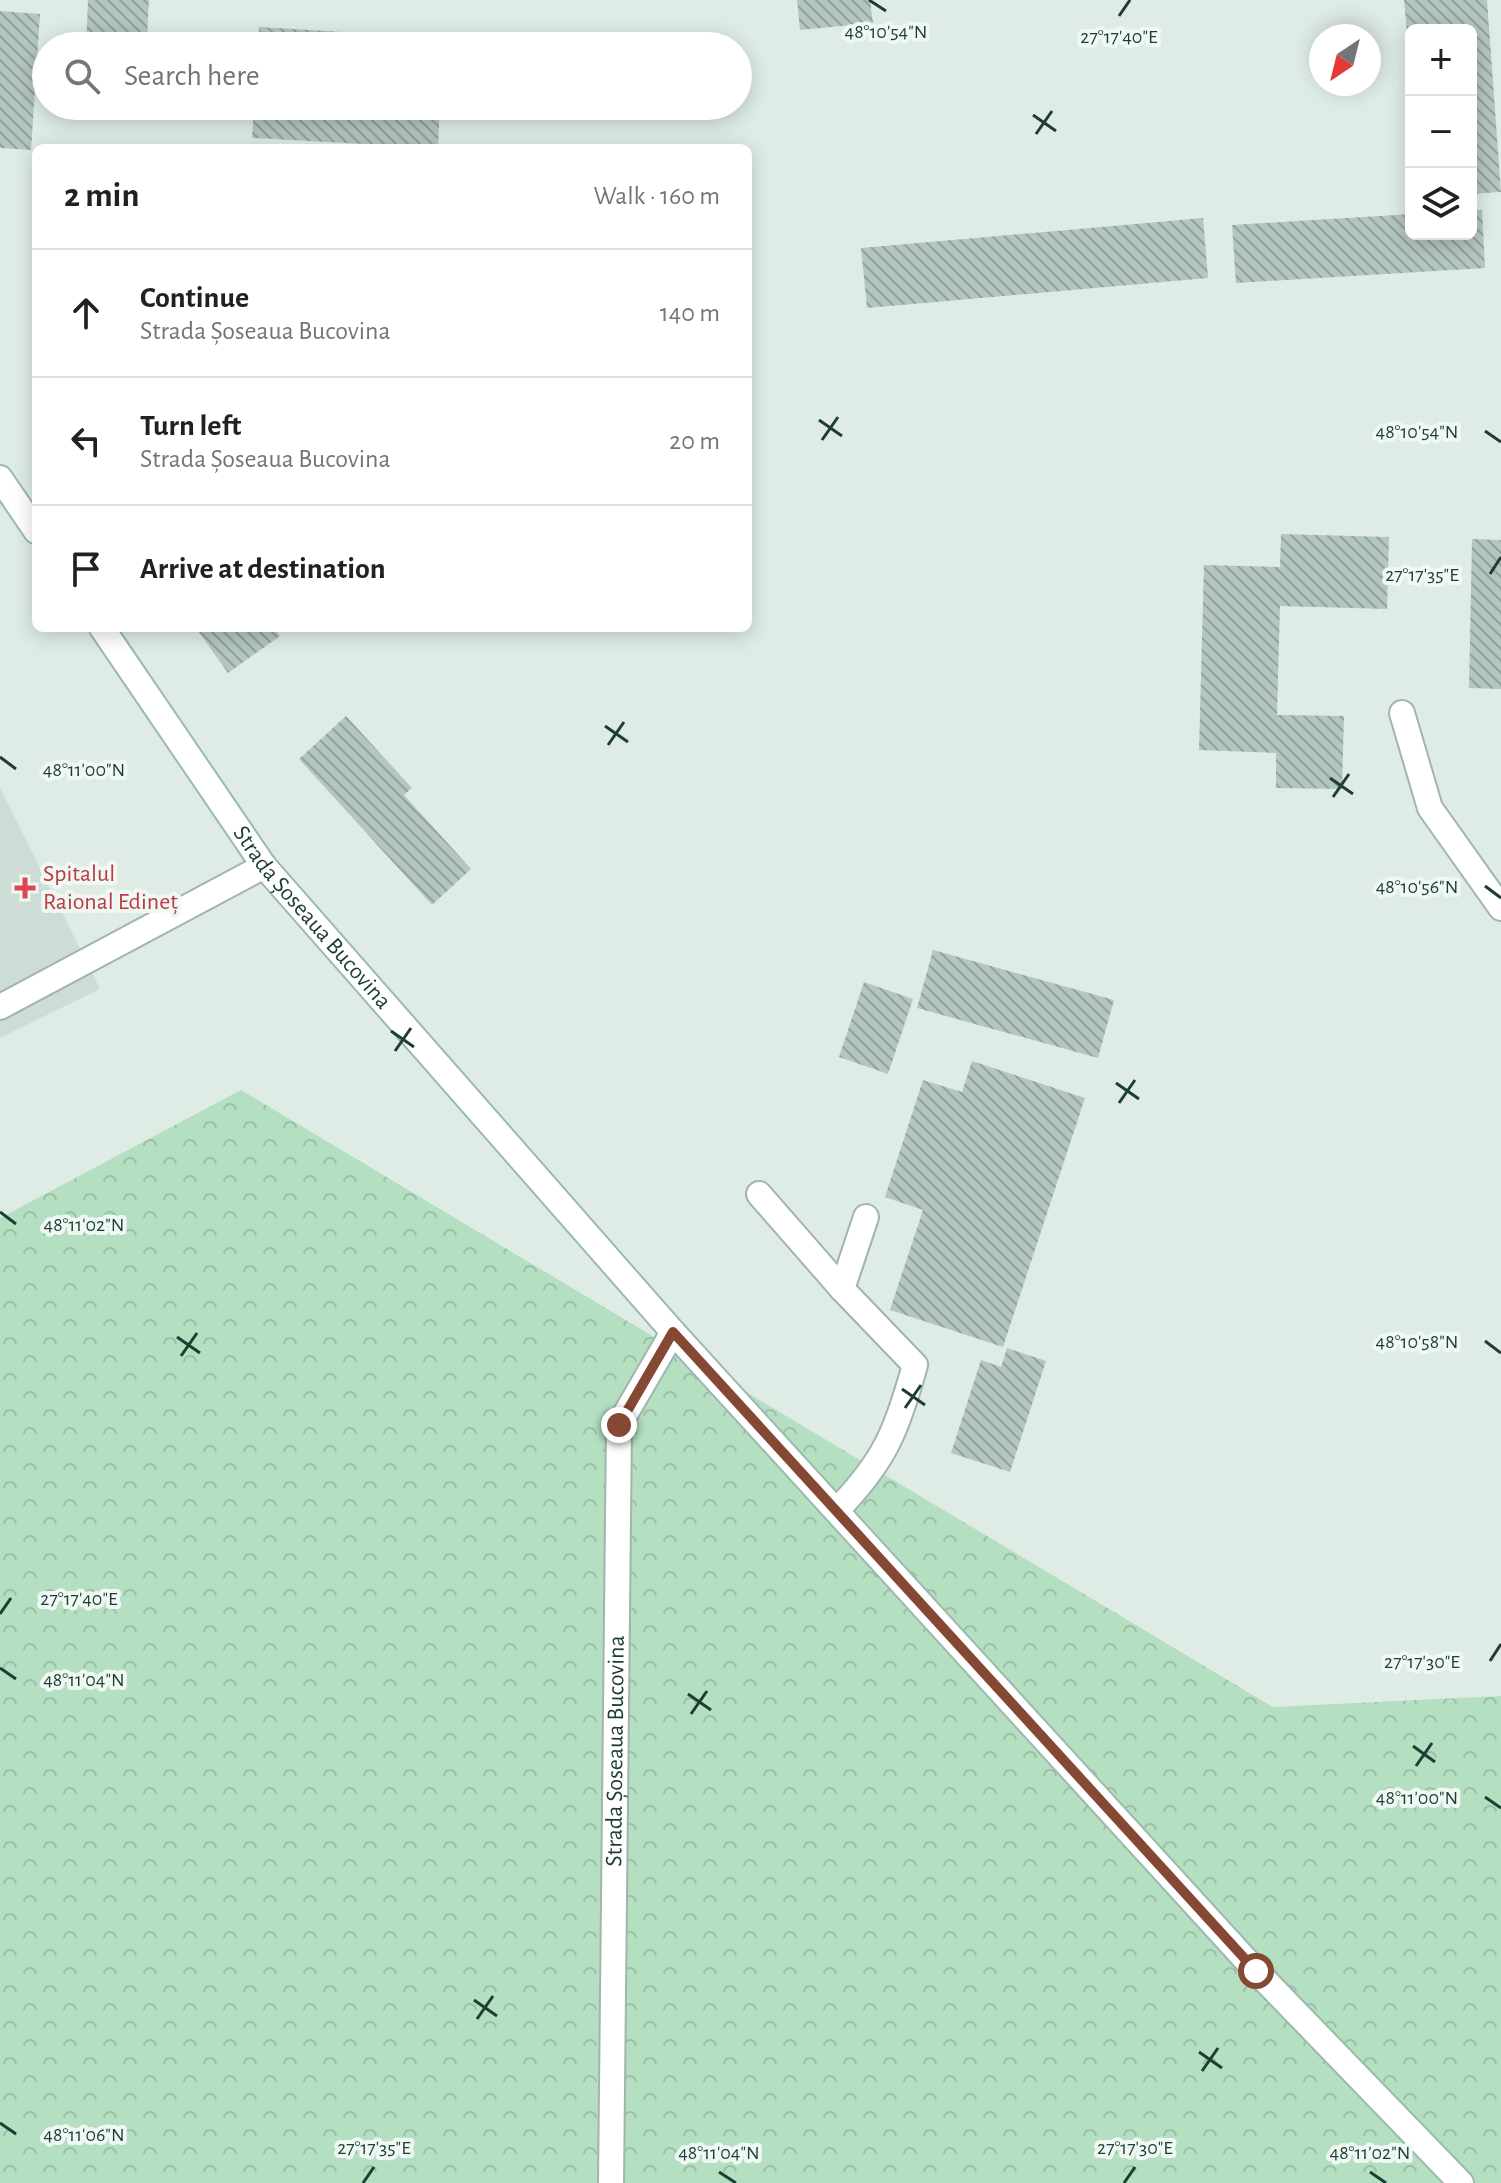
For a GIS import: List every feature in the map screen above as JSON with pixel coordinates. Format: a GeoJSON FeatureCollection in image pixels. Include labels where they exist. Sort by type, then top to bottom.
{"type":"FeatureCollection","features":[{"type":"Feature","properties":{"kind":"main road"},"geometry":{"type":"LineString","coordinates":[[0,478],[32,525]]}},
{"type":"Feature","properties":{"kind":"main road","name":"Strada Șoseaua Bucovina"},"geometry":{"type":"LineString","coordinates":[[105,632],[264,866],[673,1332],[1256,1971],[1461,2183]]}},
{"type":"Feature","properties":{"kind":"main road"},"geometry":{"type":"LineString","coordinates":[[1402,713],[1430,808],[1501,908]]}},
{"type":"Feature","properties":{"kind":"main road"},"geometry":{"type":"LineString","coordinates":[[0,1007],[264,866]]}},
{"type":"Feature","properties":{"kind":"main road"},"geometry":{"type":"LineString","coordinates":[[759,1194],[842,1289],[915,1365],[898,1427],[868,1478],[837,1510]]}},
{"type":"Feature","properties":{"kind":"main road"},"geometry":{"type":"LineString","coordinates":[[842,1289],[866,1217]]}},
{"type":"Feature","properties":{"kind":"main road","name":"Strada Șoseaua Bucovina"},"geometry":{"type":"LineString","coordinates":[[611,2183],[619,1425],[673,1332]]}},
{"type":"Feature","properties":{"kind":"shaded area","name":"Spitalul Raional Edineț"},"geometry":{"type":"Polygon","coordinates":[[[0,788],[100,989],[0,1038],[0,788]]]}},
{"type":"Feature","properties":{"kind":"green space"},"geometry":{"type":"Polygon","coordinates":[[[241,1090],[1273,1707],[1501,1696],[1501,2183],[0,2183],[0,1218],[241,1090]]]}},
{"type":"Feature","properties":{"kind":"building"},"geometry":{"type":"Polygon","coordinates":[[[88,0],[149,0],[147,32],[87,32],[88,0]]]}},
{"type":"Feature","properties":{"kind":"building"},"geometry":{"type":"Polygon","coordinates":[[[797,0],[870,0],[873,23],[800,30],[797,0]]]}},
{"type":"Feature","properties":{"kind":"building"},"geometry":{"type":"Polygon","coordinates":[[[1404,0],[1487,0],[1501,192],[1477,194],[1477,24],[1406,24],[1404,0]]]}},
{"type":"Feature","properties":{"kind":"building"},"geometry":{"type":"Polygon","coordinates":[[[0,11],[40,14],[39,32],[32,32],[31,150],[0,148],[0,11]]]}},
{"type":"Feature","properties":{"kind":"building"},"geometry":{"type":"Polygon","coordinates":[[[259,27],[343,32],[259,32],[259,27]]]}},
{"type":"Feature","properties":{"kind":"building"},"geometry":{"type":"Polygon","coordinates":[[[253,120],[439,120],[438,144],[364,144],[252,138],[253,120]]]}},
{"type":"Feature","properties":{"kind":"building"},"geometry":{"type":"Polygon","coordinates":[[[1477,210],[1482,210],[1485,268],[1236,283],[1232,225],[1405,214],[1405,240],[1477,240],[1477,210]]]}},
{"type":"Feature","properties":{"kind":"building"},"geometry":{"type":"Polygon","coordinates":[[[1203,218],[1208,278],[867,308],[861,248],[1203,218]]]}},
{"type":"Feature","properties":{"kind":"building"},"geometry":{"type":"Polygon","coordinates":[[[1281,534],[1389,537],[1387,609],[1280,606],[1277,715],[1344,716],[1342,789],[1276,788],[1276,753],[1199,750],[1204,565],[1280,567],[1281,534]]]}},
{"type":"Feature","properties":{"kind":"building"},"geometry":{"type":"Polygon","coordinates":[[[1472,539],[1501,540],[1501,689],[1469,688],[1472,539]]]}},
{"type":"Feature","properties":{"kind":"building"},"geometry":{"type":"Polygon","coordinates":[[[199,632],[277,632],[280,636],[228,673],[199,632]]]}},
{"type":"Feature","properties":{"kind":"building"},"geometry":{"type":"Polygon","coordinates":[[[346,716],[412,788],[404,795],[471,869],[432,905],[299,759],[346,716]]]}},
{"type":"Feature","properties":{"kind":"building"},"geometry":{"type":"Polygon","coordinates":[[[933,950],[1114,1000],[1098,1058],[917,1008],[933,950]]]}},
{"type":"Feature","properties":{"kind":"building"},"geometry":{"type":"Polygon","coordinates":[[[864,982],[913,999],[888,1074],[839,1057],[864,982]]]}},
{"type":"Feature","properties":{"kind":"building"},"geometry":{"type":"Polygon","coordinates":[[[972,1061],[1085,1098],[1003,1347],[890,1310],[923,1210],[885,1197],[923,1080],[962,1092],[972,1061]]]}},
{"type":"Feature","properties":{"kind":"building"},"geometry":{"type":"Polygon","coordinates":[[[1007,1348],[1046,1361],[1010,1472],[951,1453],[981,1360],[1001,1367],[1007,1348]]]}},
{"type":"Feature","properties":{"kind":"place","name":"Spitalul Raional Edineț"},"geometry":{"type":"Point","coordinates":[25,888]}},
{"type":"Feature","properties":{"kind":"route"},"geometry":{"type":"LineString","coordinates":[[619,1425],[673,1332],[1256,1971]]}}]}
